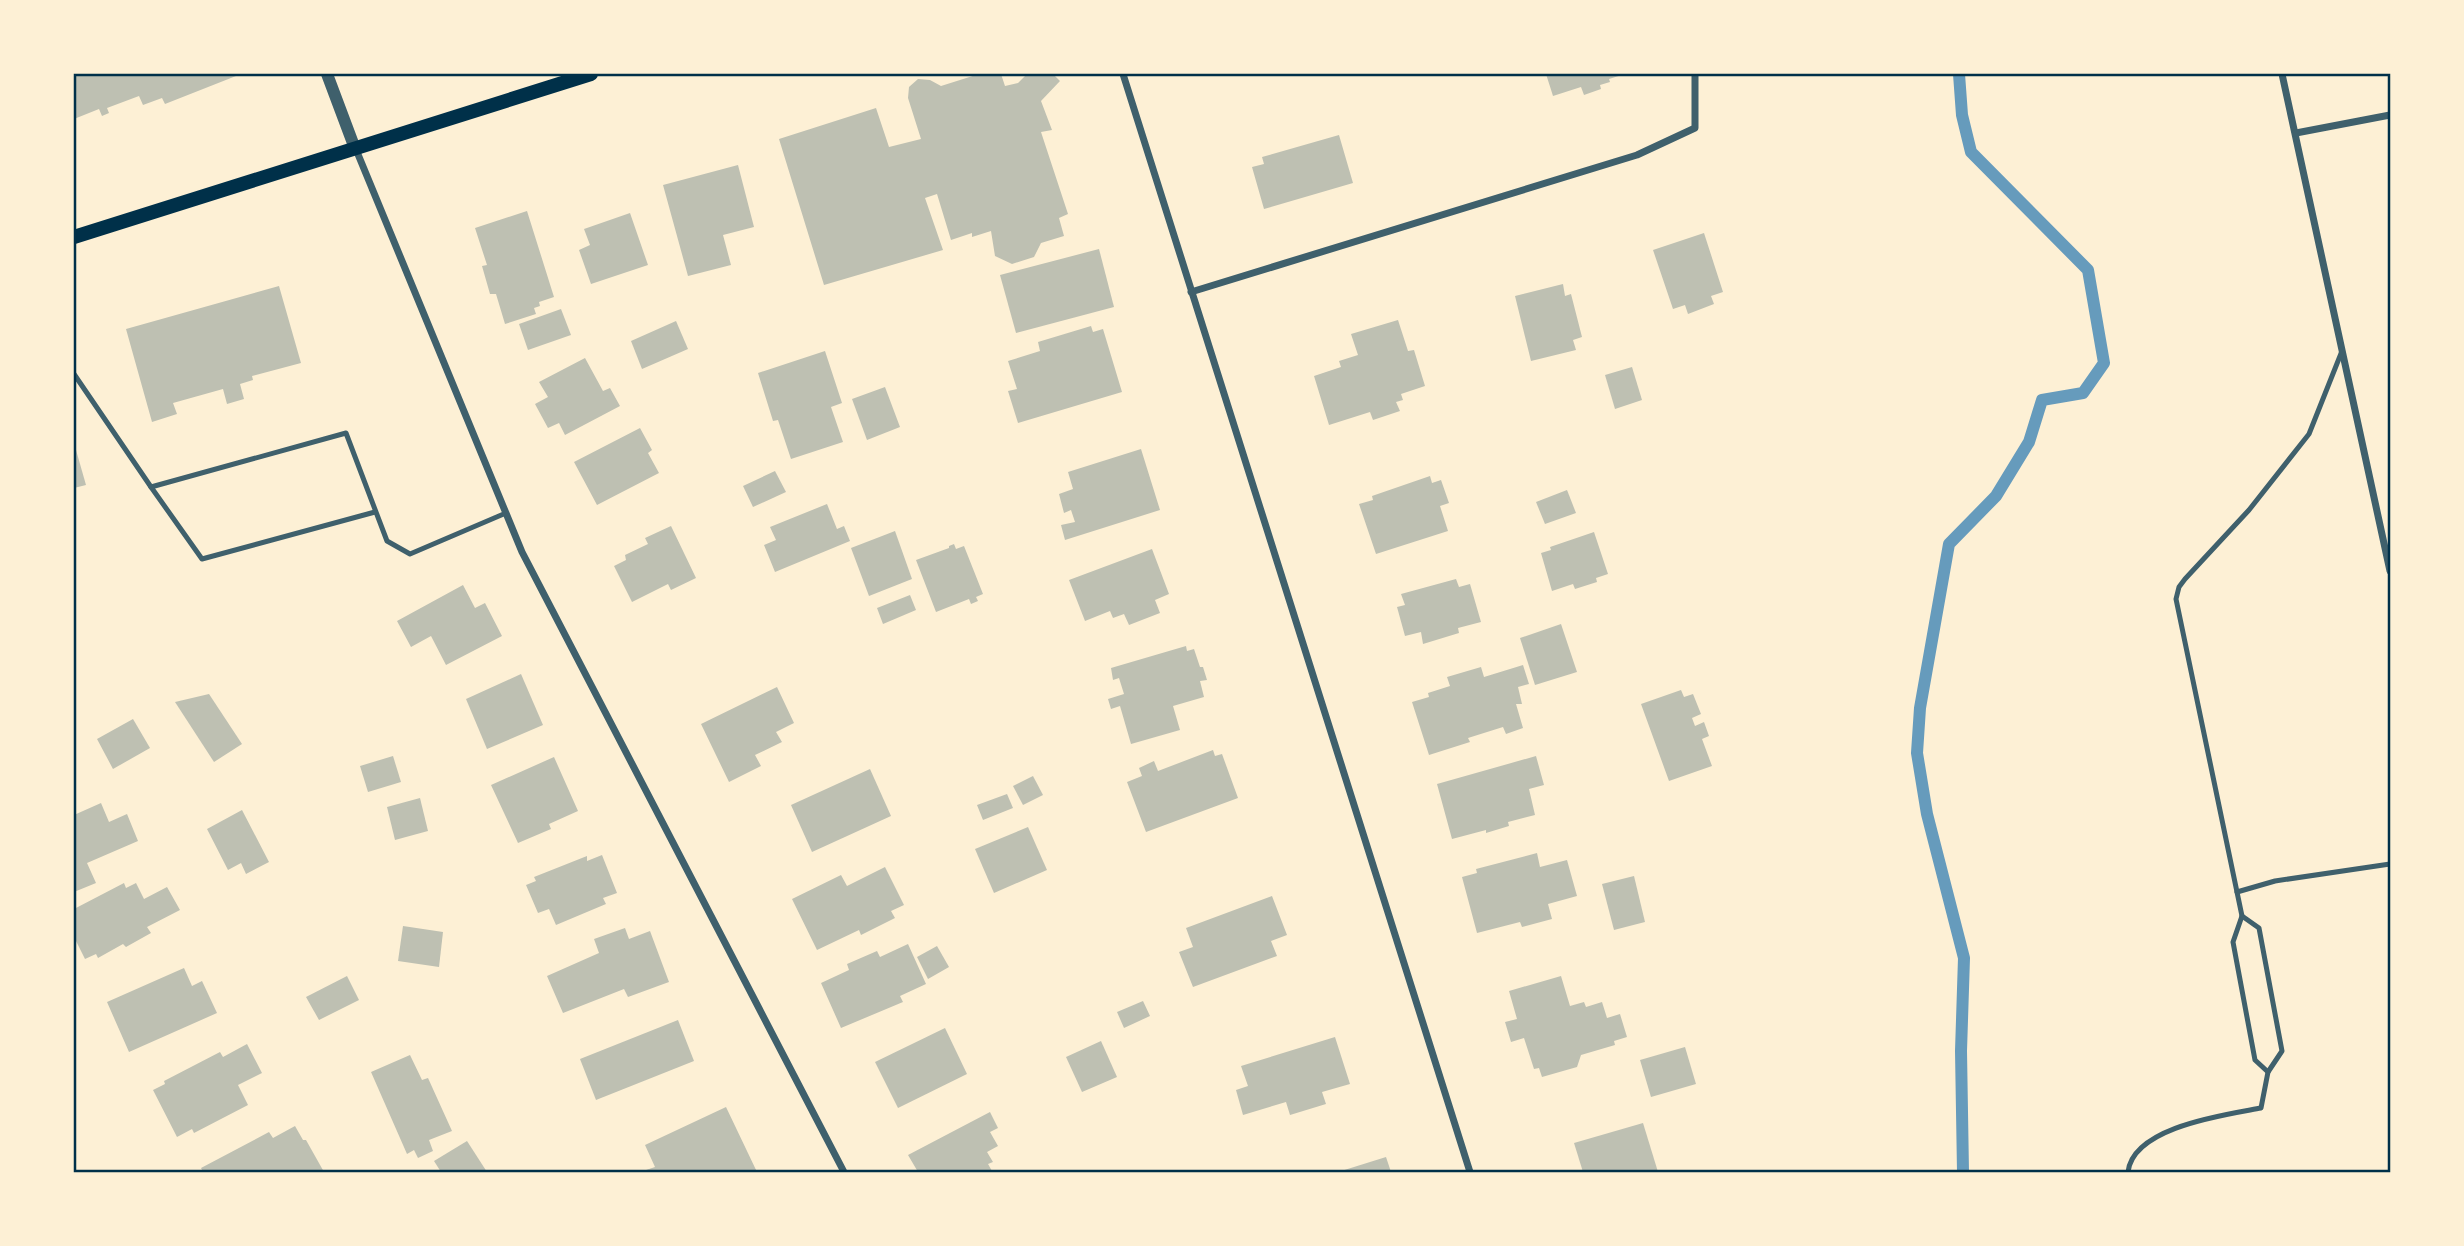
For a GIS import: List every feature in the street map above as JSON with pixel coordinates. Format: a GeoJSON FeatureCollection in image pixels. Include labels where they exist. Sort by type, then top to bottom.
{"type":"FeatureCollection","features":[{"type":"Feature","properties":{"kind":"main road"},"geometry":{"type":"LineString","coordinates":[[74,237],[354,146],[591,74]]}},
{"type":"Feature","properties":{"kind":"street"},"geometry":{"type":"LineString","coordinates":[[327,74],[354,146],[528,565],[844,1172]]}},
{"type":"Feature","properties":{"kind":"street"},"geometry":{"type":"LineString","coordinates":[[1123,74],[1470,1172]]}},
{"type":"Feature","properties":{"kind":"street"},"geometry":{"type":"LineString","coordinates":[[1191,292],[1637,155],[1695,128],[1695,74]]}},
{"type":"Feature","properties":{"kind":"street"},"geometry":{"type":"LineString","coordinates":[[2282,74],[2390,571]]}},
{"type":"Feature","properties":{"kind":"street"},"geometry":{"type":"LineString","coordinates":[[2296,133],[2390,115]]}},
{"type":"Feature","properties":{"kind":"lane"},"geometry":{"type":"LineString","coordinates":[[2268,1072],[2255,1059],[2233,942],[2242,916],[2176,599],[2179,587],[2185,579],[2249,510],[2309,434],[2343,351]]}},
{"type":"Feature","properties":{"kind":"lane"},"geometry":{"type":"LineString","coordinates":[[74,374],[202,559],[375,512]]}},
{"type":"Feature","properties":{"kind":"lane"},"geometry":{"type":"LineString","coordinates":[[151,487],[346,433],[387,541],[410,554],[506,513]]}},
{"type":"Feature","properties":{"kind":"lane"},"geometry":{"type":"LineString","coordinates":[[2237,892],[2275,881],[2390,864]]}},
{"type":"Feature","properties":{"kind":"lane"},"geometry":{"type":"LineString","coordinates":[[2128,1172],[2129,1164],[2150,1139],[2174,1128],[2261,1108],[2268,1072],[2282,1051],[2259,928],[2242,916]]}},
{"type":"Feature","properties":{"kind":"building"},"geometry":{"type":"Polygon","coordinates":[[[74,74],[236,76],[165,104],[162,98],[143,105],[139,96],[107,108],[109,113],[102,116],[99,109],[74,119],[74,74]]]}},
{"type":"Feature","properties":{"kind":"building"},"geometry":{"type":"Polygon","coordinates":[[[979,74],[1001,74],[1005,86],[1018,83],[1027,74],[1053,74],[1060,81],[1041,101],[1052,130],[1041,132],[1068,214],[1059,218],[1064,236],[1041,243],[1034,257],[1012,264],[995,256],[991,231],[972,237],[972,233],[951,240],[937,194],[925,198],[943,250],[824,285],[779,139],[876,108],[889,147],[921,139],[908,98],[909,87],[918,79],[930,80],[941,86],[979,74]]]}},
{"type":"Feature","properties":{"kind":"building"},"geometry":{"type":"Polygon","coordinates":[[[1546,74],[1625,74],[1609,79],[1610,82],[1600,85],[1601,89],[1584,95],[1581,87],[1553,96],[1546,74]]]}},
{"type":"Feature","properties":{"kind":"building"},"geometry":{"type":"Polygon","coordinates":[[[1339,135],[1353,183],[1264,209],[1252,167],[1264,164],[1262,157],[1339,135]]]}},
{"type":"Feature","properties":{"kind":"building"},"geometry":{"type":"Polygon","coordinates":[[[738,165],[754,227],[723,235],[731,265],[688,276],[663,185],[738,165]]]}},
{"type":"Feature","properties":{"kind":"building"},"geometry":{"type":"Polygon","coordinates":[[[527,211],[554,297],[539,302],[540,306],[534,308],[536,314],[505,324],[496,294],[490,294],[482,266],[487,265],[475,228],[527,211]]]}},
{"type":"Feature","properties":{"kind":"building"},"geometry":{"type":"Polygon","coordinates":[[[630,213],[648,265],[591,284],[579,250],[590,245],[584,229],[630,213]]]}},
{"type":"Feature","properties":{"kind":"building"},"geometry":{"type":"Polygon","coordinates":[[[1704,233],[1723,292],[1711,296],[1714,304],[1688,314],[1685,305],[1673,309],[1653,250],[1704,233]]]}},
{"type":"Feature","properties":{"kind":"building"},"geometry":{"type":"Polygon","coordinates":[[[1099,249],[1114,307],[1016,333],[1000,275],[1099,249]]]}},
{"type":"Feature","properties":{"kind":"building"},"geometry":{"type":"Polygon","coordinates":[[[1563,284],[1565,296],[1571,294],[1582,337],[1573,340],[1576,350],[1531,361],[1515,296],[1563,284]]]}},
{"type":"Feature","properties":{"kind":"building"},"geometry":{"type":"Polygon","coordinates":[[[279,286],[301,363],[252,376],[253,380],[240,384],[244,399],[227,404],[223,389],[173,403],[177,414],[152,422],[126,329],[279,286]]]}},
{"type":"Feature","properties":{"kind":"building"},"geometry":{"type":"Polygon","coordinates":[[[561,309],[571,335],[528,350],[519,324],[561,309]]]}},
{"type":"Feature","properties":{"kind":"building"},"geometry":{"type":"Polygon","coordinates":[[[1398,320],[1408,351],[1414,350],[1425,386],[1401,394],[1403,400],[1396,402],[1400,411],[1373,420],[1370,412],[1329,425],[1314,376],[1341,367],[1339,361],[1358,355],[1351,334],[1398,320]]]}},
{"type":"Feature","properties":{"kind":"building"},"geometry":{"type":"Polygon","coordinates":[[[676,321],[688,349],[642,369],[631,341],[676,321]]]}},
{"type":"Feature","properties":{"kind":"building"},"geometry":{"type":"Polygon","coordinates":[[[1091,326],[1093,332],[1103,329],[1122,392],[1018,423],[1008,391],[1017,389],[1008,361],[1040,351],[1038,342],[1091,326]]]}},
{"type":"Feature","properties":{"kind":"building"},"geometry":{"type":"Polygon","coordinates":[[[825,351],[842,403],[831,407],[843,442],[791,459],[778,420],[773,421],[758,373],[825,351]]]}},
{"type":"Feature","properties":{"kind":"building"},"geometry":{"type":"Polygon","coordinates":[[[585,358],[603,391],[610,388],[620,406],[565,435],[559,423],[548,428],[535,404],[548,397],[539,382],[585,358]]]}},
{"type":"Feature","properties":{"kind":"building"},"geometry":{"type":"Polygon","coordinates":[[[1632,367],[1642,400],[1615,409],[1605,375],[1632,367]]]}},
{"type":"Feature","properties":{"kind":"building"},"geometry":{"type":"Polygon","coordinates":[[[885,387],[900,427],[867,440],[852,399],[885,387]]]}},
{"type":"Feature","properties":{"kind":"building"},"geometry":{"type":"Polygon","coordinates":[[[640,428],[652,450],[648,453],[659,473],[597,505],[574,462],[640,428]]]}},
{"type":"Feature","properties":{"kind":"building"},"geometry":{"type":"Polygon","coordinates":[[[1141,449],[1160,510],[1065,540],[1061,525],[1075,522],[1071,510],[1064,513],[1059,494],[1073,489],[1068,472],[1141,449]]]}},
{"type":"Feature","properties":{"kind":"building"},"geometry":{"type":"Polygon","coordinates":[[[74,450],[86,485],[74,488],[74,450]]]}},
{"type":"Feature","properties":{"kind":"building"},"geometry":{"type":"Polygon","coordinates":[[[775,471],[786,492],[753,507],[743,486],[775,471]]]}},
{"type":"Feature","properties":{"kind":"building"},"geometry":{"type":"Polygon","coordinates":[[[1430,476],[1432,483],[1441,480],[1449,503],[1440,506],[1448,531],[1376,554],[1359,504],[1373,500],[1372,496],[1430,476]]]}},
{"type":"Feature","properties":{"kind":"building"},"geometry":{"type":"Polygon","coordinates":[[[1567,490],[1576,513],[1545,524],[1536,502],[1567,490]]]}},
{"type":"Feature","properties":{"kind":"building"},"geometry":{"type":"Polygon","coordinates":[[[827,504],[837,529],[844,526],[850,541],[775,572],[764,545],[776,540],[770,527],[827,504]]]}},
{"type":"Feature","properties":{"kind":"building"},"geometry":{"type":"Polygon","coordinates":[[[671,526],[696,578],[671,590],[668,584],[632,602],[614,566],[626,560],[625,555],[648,544],[645,538],[671,526]]]}},
{"type":"Feature","properties":{"kind":"building"},"geometry":{"type":"Polygon","coordinates":[[[895,531],[912,579],[869,596],[851,548],[895,531]]]}},
{"type":"Feature","properties":{"kind":"building"},"geometry":{"type":"Polygon","coordinates":[[[1594,532],[1608,574],[1596,578],[1597,582],[1575,589],[1573,584],[1552,591],[1541,553],[1551,550],[1550,547],[1594,532]]]}},
{"type":"Feature","properties":{"kind":"building"},"geometry":{"type":"Polygon","coordinates":[[[954,544],[956,549],[964,546],[983,594],[976,597],[978,601],[971,604],[969,599],[936,612],[916,560],[954,544]]]}},
{"type":"Feature","properties":{"kind":"building"},"geometry":{"type":"Polygon","coordinates":[[[1152,549],[1169,594],[1155,600],[1160,613],[1129,625],[1124,614],[1113,618],[1110,611],[1085,621],[1069,580],[1152,549]]]}},
{"type":"Feature","properties":{"kind":"building"},"geometry":{"type":"Polygon","coordinates":[[[1456,579],[1459,587],[1470,584],[1481,622],[1458,628],[1459,633],[1423,644],[1421,632],[1405,636],[1397,607],[1405,605],[1401,594],[1456,579]]]}},
{"type":"Feature","properties":{"kind":"building"},"geometry":{"type":"Polygon","coordinates":[[[463,585],[475,608],[485,603],[502,636],[446,665],[431,636],[411,647],[397,621],[463,585]]]}},
{"type":"Feature","properties":{"kind":"building"},"geometry":{"type":"Polygon","coordinates":[[[910,595],[916,610],[883,624],[877,608],[910,595]]]}},
{"type":"Feature","properties":{"kind":"building"},"geometry":{"type":"Polygon","coordinates":[[[1561,624],[1577,672],[1535,685],[1520,638],[1561,624]]]}},
{"type":"Feature","properties":{"kind":"building"},"geometry":{"type":"Polygon","coordinates":[[[1186,646],[1187,651],[1194,649],[1200,667],[1203,667],[1207,680],[1200,681],[1204,697],[1173,706],[1180,730],[1131,744],[1120,706],[1111,709],[1108,699],[1124,694],[1119,678],[1113,680],[1111,668],[1186,646]]]}},
{"type":"Feature","properties":{"kind":"building"},"geometry":{"type":"Polygon","coordinates":[[[1523,665],[1529,684],[1518,687],[1522,704],[1516,704],[1523,728],[1506,734],[1503,727],[1468,738],[1470,742],[1429,755],[1412,702],[1450,686],[1447,677],[1481,667],[1484,677],[1523,665]]]}},
{"type":"Feature","properties":{"kind":"building"},"geometry":{"type":"Polygon","coordinates":[[[521,674],[543,725],[487,749],[466,699],[521,674]]]}},
{"type":"Feature","properties":{"kind":"building"},"geometry":{"type":"Polygon","coordinates":[[[777,687],[794,723],[776,732],[782,742],[755,755],[761,766],[729,782],[701,724],[777,687]]]}},
{"type":"Feature","properties":{"kind":"building"},"geometry":{"type":"Polygon","coordinates":[[[1681,690],[1684,697],[1693,694],[1701,714],[1692,718],[1695,726],[1704,722],[1709,736],[1702,739],[1712,766],[1669,781],[1641,704],[1681,690]]]}},
{"type":"Feature","properties":{"kind":"building"},"geometry":{"type":"Polygon","coordinates":[[[209,694],[242,744],[214,762],[175,702],[209,694]]]}},
{"type":"Feature","properties":{"kind":"building"},"geometry":{"type":"Polygon","coordinates":[[[133,719],[150,748],[113,769],[97,739],[133,719]]]}},
{"type":"Feature","properties":{"kind":"building"},"geometry":{"type":"Polygon","coordinates":[[[1213,750],[1215,756],[1222,754],[1238,798],[1146,832],[1127,782],[1142,776],[1139,768],[1154,761],[1158,771],[1213,750]]]}},
{"type":"Feature","properties":{"kind":"building"},"geometry":{"type":"Polygon","coordinates":[[[393,756],[401,782],[368,792],[360,766],[393,756]]]}},
{"type":"Feature","properties":{"kind":"building"},"geometry":{"type":"Polygon","coordinates":[[[1536,756],[1544,785],[1529,789],[1535,815],[1508,822],[1509,826],[1486,833],[1486,830],[1452,839],[1437,784],[1536,756]]]}},
{"type":"Feature","properties":{"kind":"building"},"geometry":{"type":"Polygon","coordinates":[[[554,757],[578,811],[549,824],[551,829],[518,843],[491,785],[554,757]]]}},
{"type":"Feature","properties":{"kind":"building"},"geometry":{"type":"Polygon","coordinates":[[[870,769],[891,816],[812,852],[791,805],[870,769]]]}},
{"type":"Feature","properties":{"kind":"building"},"geometry":{"type":"Polygon","coordinates":[[[1033,776],[1043,795],[1023,805],[1013,786],[1033,776]]]}},
{"type":"Feature","properties":{"kind":"building"},"geometry":{"type":"Polygon","coordinates":[[[1007,794],[1013,808],[983,820],[977,805],[1007,794]]]}},
{"type":"Feature","properties":{"kind":"building"},"geometry":{"type":"Polygon","coordinates":[[[420,798],[428,831],[395,840],[387,807],[420,798]]]}},
{"type":"Feature","properties":{"kind":"building"},"geometry":{"type":"Polygon","coordinates":[[[101,803],[109,822],[127,814],[138,841],[87,863],[96,883],[74,892],[74,815],[101,803]]]}},
{"type":"Feature","properties":{"kind":"building"},"geometry":{"type":"Polygon","coordinates":[[[242,810],[269,862],[246,874],[241,863],[228,870],[207,829],[242,810]]]}},
{"type":"Feature","properties":{"kind":"building"},"geometry":{"type":"Polygon","coordinates":[[[1028,827],[1047,870],[994,893],[975,849],[1028,827]]]}},
{"type":"Feature","properties":{"kind":"building"},"geometry":{"type":"Polygon","coordinates":[[[1537,853],[1540,867],[1567,860],[1577,896],[1548,904],[1552,919],[1522,927],[1520,922],[1477,933],[1462,877],[1477,873],[1476,869],[1537,853]]]}},
{"type":"Feature","properties":{"kind":"building"},"geometry":{"type":"Polygon","coordinates":[[[602,855],[617,893],[603,898],[606,904],[556,925],[549,909],[538,913],[526,885],[536,881],[534,877],[587,856],[587,861],[602,855]]]}},
{"type":"Feature","properties":{"kind":"building"},"geometry":{"type":"Polygon","coordinates":[[[885,867],[904,905],[891,911],[895,918],[861,935],[859,930],[817,950],[792,899],[841,875],[847,886],[885,867]]]}},
{"type":"Feature","properties":{"kind":"building"},"geometry":{"type":"Polygon","coordinates":[[[1634,876],[1645,922],[1614,930],[1602,884],[1634,876]]]}},
{"type":"Feature","properties":{"kind":"building"},"geometry":{"type":"Polygon","coordinates":[[[124,883],[126,888],[136,883],[144,899],[167,887],[180,910],[147,927],[151,933],[126,947],[123,944],[98,958],[96,954],[85,959],[74,937],[74,909],[124,883]]]}},
{"type":"Feature","properties":{"kind":"building"},"geometry":{"type":"Polygon","coordinates":[[[1272,896],[1287,935],[1271,941],[1277,956],[1193,987],[1179,952],[1193,947],[1186,928],[1272,896]]]}},
{"type":"Feature","properties":{"kind":"building"},"geometry":{"type":"Polygon","coordinates":[[[403,926],[443,932],[439,967],[398,961],[403,926]]]}},
{"type":"Feature","properties":{"kind":"building"},"geometry":{"type":"Polygon","coordinates":[[[625,928],[629,939],[650,931],[669,982],[628,997],[624,989],[563,1013],[547,976],[599,953],[594,939],[625,928]]]}},
{"type":"Feature","properties":{"kind":"building"},"geometry":{"type":"Polygon","coordinates":[[[908,944],[926,984],[900,996],[903,1002],[841,1028],[821,983],[849,970],[847,964],[877,951],[880,957],[908,944]]]}},
{"type":"Feature","properties":{"kind":"building"},"geometry":{"type":"Polygon","coordinates":[[[937,946],[949,967],[928,979],[917,957],[937,946]]]}},
{"type":"Feature","properties":{"kind":"building"},"geometry":{"type":"Polygon","coordinates":[[[184,968],[192,986],[202,981],[217,1013],[129,1052],[107,1002],[184,968]]]}},
{"type":"Feature","properties":{"kind":"building"},"geometry":{"type":"Polygon","coordinates":[[[347,976],[359,1000],[319,1020],[306,997],[347,976]]]}},
{"type":"Feature","properties":{"kind":"building"},"geometry":{"type":"Polygon","coordinates":[[[1561,976],[1570,1006],[1584,1002],[1586,1007],[1602,1002],[1607,1018],[1620,1014],[1627,1037],[1614,1041],[1615,1045],[1581,1055],[1577,1067],[1542,1077],[1539,1068],[1534,1069],[1524,1038],[1511,1042],[1505,1022],[1517,1019],[1509,991],[1561,976]]]}},
{"type":"Feature","properties":{"kind":"building"},"geometry":{"type":"Polygon","coordinates":[[[1143,1001],[1150,1016],[1124,1028],[1117,1012],[1143,1001]]]}},
{"type":"Feature","properties":{"kind":"building"},"geometry":{"type":"Polygon","coordinates":[[[678,1020],[694,1061],[596,1100],[580,1059],[678,1020]]]}},
{"type":"Feature","properties":{"kind":"building"},"geometry":{"type":"Polygon","coordinates":[[[945,1028],[967,1074],[898,1108],[875,1062],[945,1028]]]}},
{"type":"Feature","properties":{"kind":"building"},"geometry":{"type":"Polygon","coordinates":[[[1335,1037],[1350,1084],[1322,1092],[1326,1104],[1290,1115],[1286,1102],[1243,1115],[1236,1090],[1248,1086],[1241,1066],[1335,1037]]]}},
{"type":"Feature","properties":{"kind":"building"},"geometry":{"type":"Polygon","coordinates":[[[1101,1041],[1117,1077],[1082,1092],[1066,1057],[1101,1041]]]}},
{"type":"Feature","properties":{"kind":"building"},"geometry":{"type":"Polygon","coordinates":[[[247,1044],[262,1073],[238,1085],[248,1105],[194,1133],[192,1129],[177,1137],[153,1090],[165,1084],[164,1081],[220,1052],[223,1057],[247,1044]]]}},
{"type":"Feature","properties":{"kind":"building"},"geometry":{"type":"Polygon","coordinates":[[[1685,1047],[1696,1084],[1651,1097],[1640,1060],[1685,1047]]]}},
{"type":"Feature","properties":{"kind":"building"},"geometry":{"type":"Polygon","coordinates":[[[410,1055],[422,1080],[428,1078],[452,1131],[429,1140],[433,1151],[418,1158],[414,1150],[407,1154],[371,1072],[410,1055]]]}},
{"type":"Feature","properties":{"kind":"building"},"geometry":{"type":"Polygon","coordinates":[[[726,1107],[757,1172],[647,1172],[646,1170],[655,1167],[645,1145],[726,1107]]]}},
{"type":"Feature","properties":{"kind":"building"},"geometry":{"type":"Polygon","coordinates":[[[990,1112],[998,1128],[990,1132],[998,1146],[987,1152],[993,1162],[988,1164],[992,1171],[918,1172],[908,1155],[990,1112]]]}},
{"type":"Feature","properties":{"kind":"building"},"geometry":{"type":"Polygon","coordinates":[[[1643,1123],[1658,1172],[1583,1172],[1574,1143],[1643,1123]]]}},
{"type":"Feature","properties":{"kind":"building"},"geometry":{"type":"Polygon","coordinates":[[[295,1126],[324,1172],[203,1172],[201,1168],[269,1132],[273,1138],[295,1126]]]}},
{"type":"Feature","properties":{"kind":"building"},"geometry":{"type":"Polygon","coordinates":[[[467,1141],[487,1172],[441,1172],[434,1161],[467,1141]]]}},
{"type":"Feature","properties":{"kind":"building"},"geometry":{"type":"Polygon","coordinates":[[[1386,1157],[1391,1172],[1338,1172],[1386,1157]]]}},
{"type":"Feature","properties":{"kind":"waterway"},"geometry":{"type":"LineString","coordinates":[[1959,74],[1962,115],[1971,152],[2088,270],[2104,363],[2083,393],[2042,400],[2029,442],[1996,496],[1949,544],[1920,708],[1917,753],[1927,814],[1964,958],[1961,1051],[1963,1172]]}}]}
